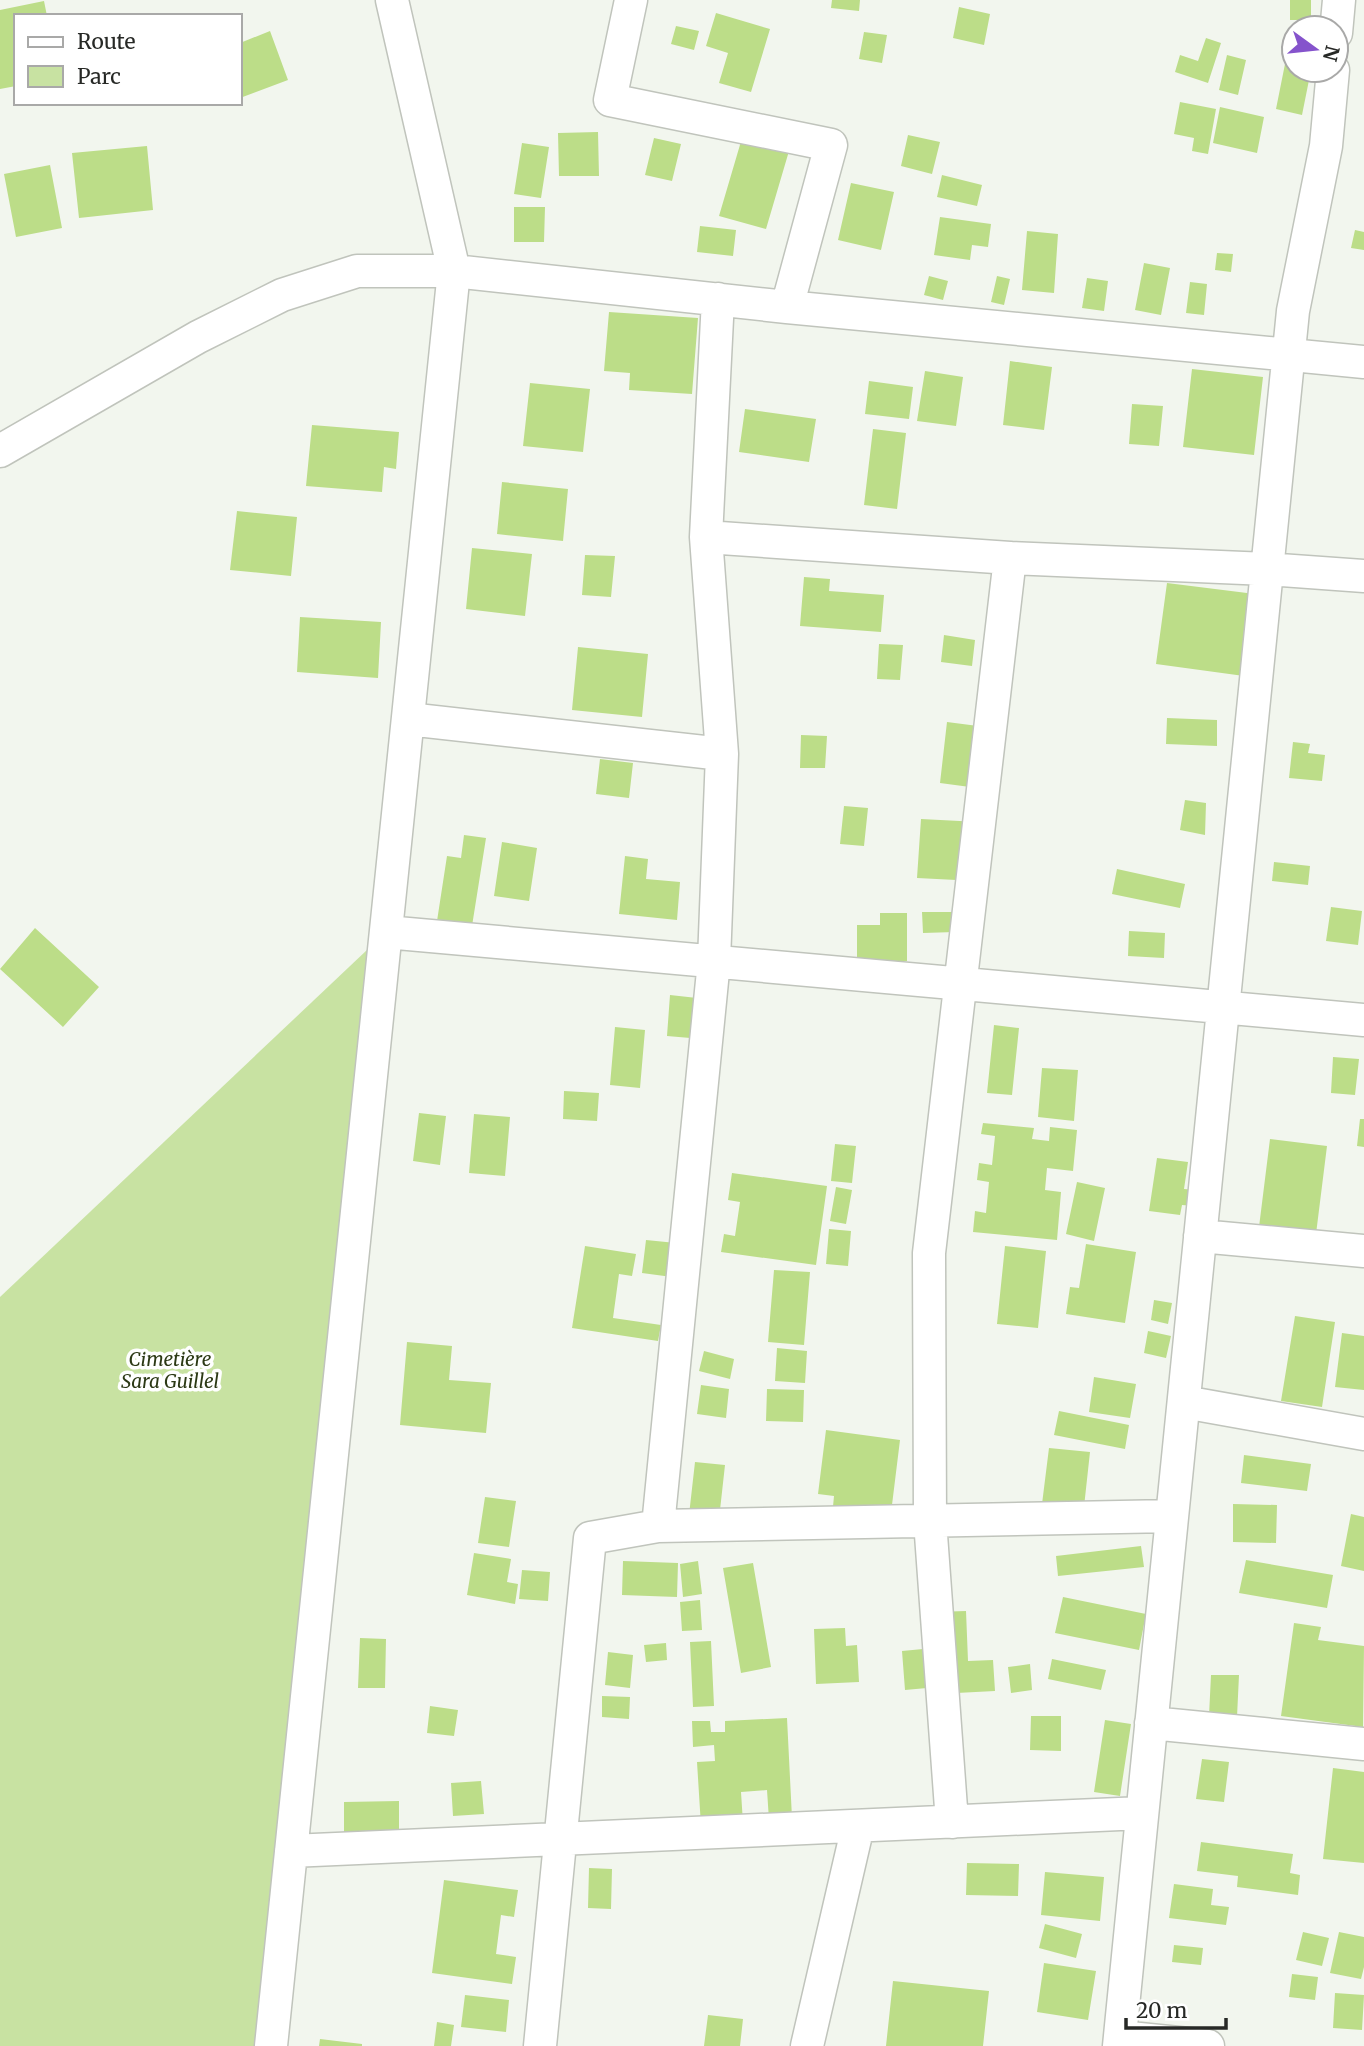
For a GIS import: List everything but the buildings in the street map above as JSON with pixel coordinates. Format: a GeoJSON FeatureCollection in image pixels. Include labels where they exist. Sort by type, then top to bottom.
{"type":"FeatureCollection","features":[{"type":"Feature","properties":{"kind":"street"},"geometry":{"type":"LineString","coordinates":[[271,2046],[454,271],[392,0]]}},
{"type":"Feature","properties":{"kind":"street"},"geometry":{"type":"LineString","coordinates":[[631,0],[610,100],[831,145],[788,307]]}},
{"type":"Feature","properties":{"kind":"street"},"geometry":{"type":"LineString","coordinates":[[1208,2046],[1120,2042],[1293,311],[1326,146],[1332,84]]}},
{"type":"Feature","properties":{"kind":"street"},"geometry":{"type":"LineString","coordinates":[[0,451],[198,337],[282,295],[357,271],[454,271],[788,307],[1364,362]]}},
{"type":"Feature","properties":{"kind":"street"},"geometry":{"type":"LineString","coordinates":[[658,1526],[714,961],[722,754],[706,537],[718,299]]}},
{"type":"Feature","properties":{"kind":"street"},"geometry":{"type":"LineString","coordinates":[[706,537],[1010,558],[1364,576]]}},
{"type":"Feature","properties":{"kind":"street"},"geometry":{"type":"LineString","coordinates":[[953,1822],[930,1521],[929,1253],[1010,558]]}},
{"type":"Feature","properties":{"kind":"street"},"geometry":{"type":"LineString","coordinates":[[408,719],[722,754]]}},
{"type":"Feature","properties":{"kind":"street"},"geometry":{"type":"LineString","coordinates":[[386,932],[1364,1020]]}},
{"type":"Feature","properties":{"kind":"street"},"geometry":{"type":"LineString","coordinates":[[1200,1236],[1364,1251]]}},
{"type":"Feature","properties":{"kind":"street"},"geometry":{"type":"LineString","coordinates":[[1184,1402],[1364,1434]]}},
{"type":"Feature","properties":{"kind":"street"},"geometry":{"type":"LineString","coordinates":[[540,2046],[590,1538],[658,1526],[1172,1516]]}},
{"type":"Feature","properties":{"kind":"street"},"geometry":{"type":"LineString","coordinates":[[1151,1723],[1364,1744]]}},
{"type":"Feature","properties":{"kind":"street"},"geometry":{"type":"LineString","coordinates":[[291,1851],[1142,1813]]}},
{"type":"Feature","properties":{"kind":"street"},"geometry":{"type":"LineString","coordinates":[[807,2046],[858,1826]]}},
{"type":"Feature","properties":{"kind":"green space","name":"Cimetière Sara Guillel"},"geometry":{"type":"Polygon","coordinates":[[[386,932],[271,2046],[0,2046],[0,1297],[386,932]]]}}]}
